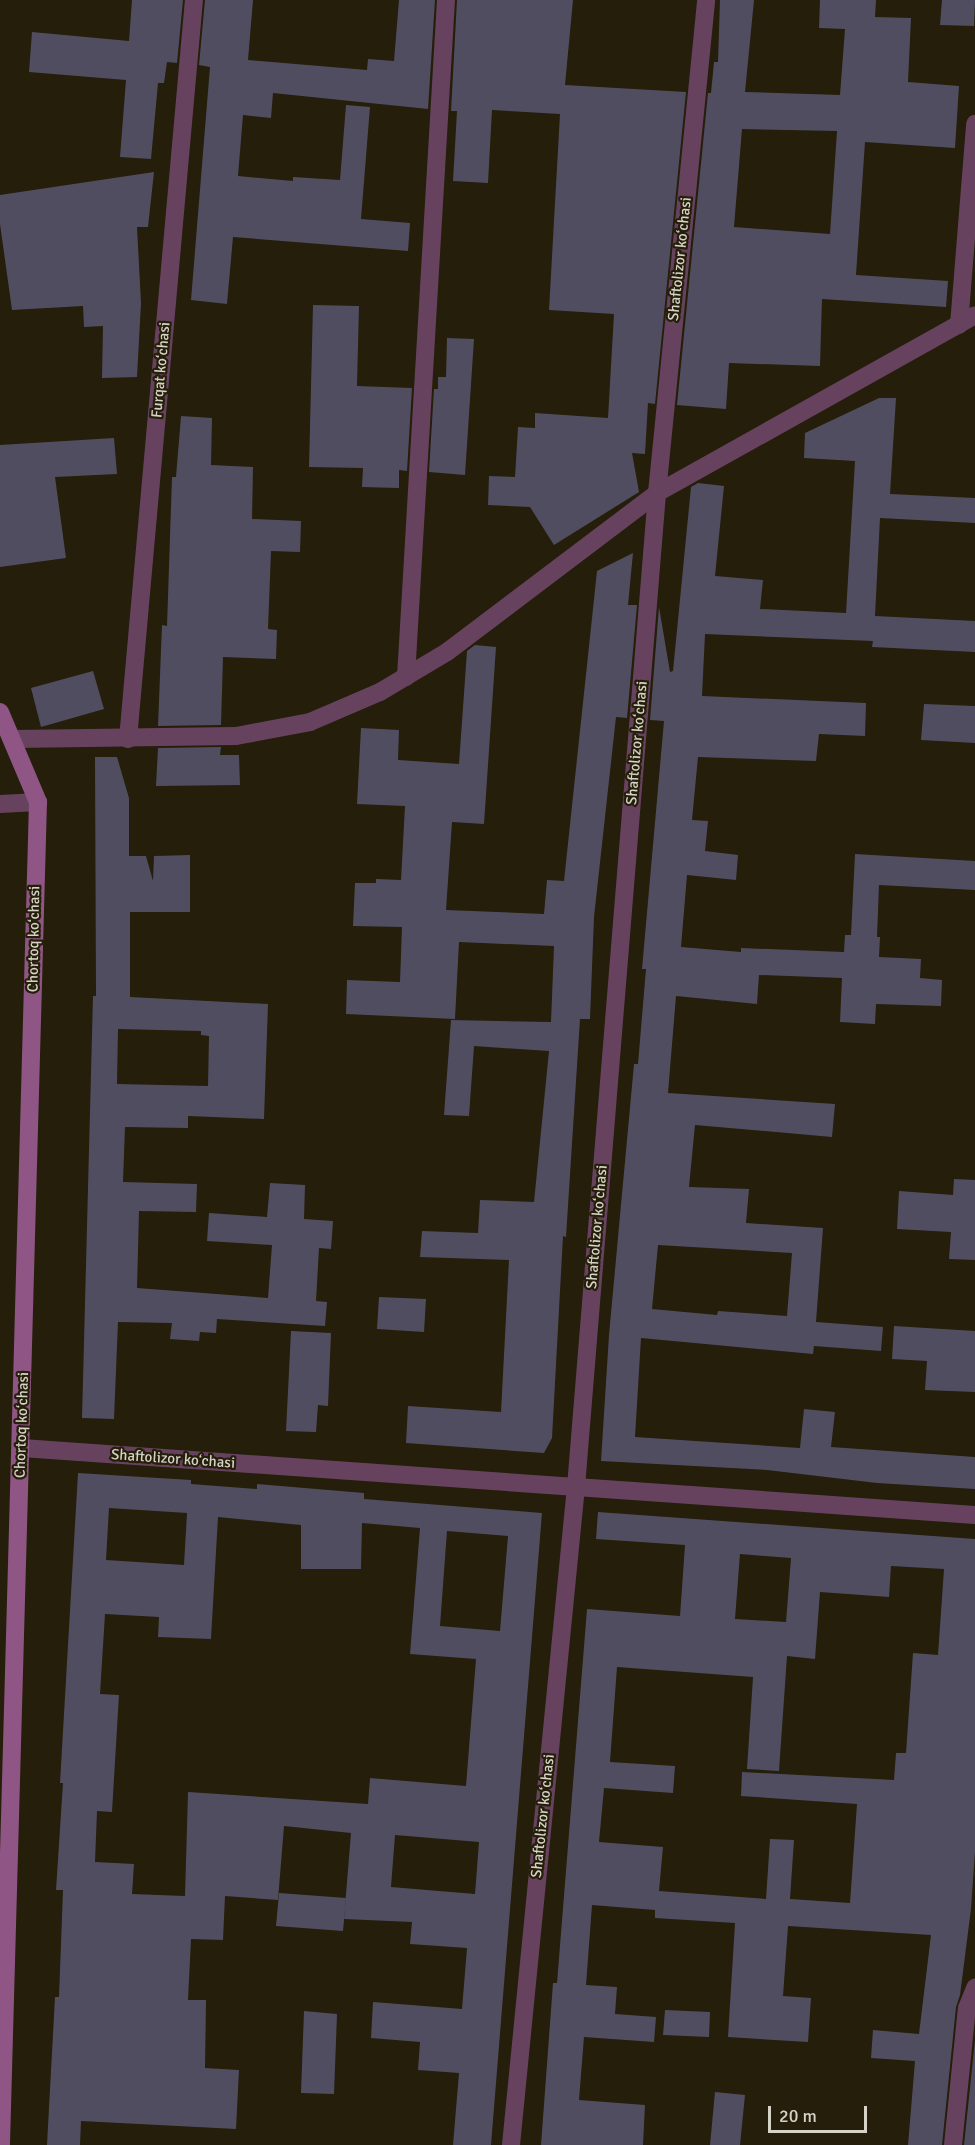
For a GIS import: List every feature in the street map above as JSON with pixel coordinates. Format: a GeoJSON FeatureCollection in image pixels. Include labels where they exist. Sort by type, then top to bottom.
{"type":"FeatureCollection","features":[{"type":"Feature","properties":{"kind":"main road","name":"Chortoq koʻchasi"},"geometry":{"type":"LineString","coordinates":[[0,712],[38,802],[1,2145]]}},
{"type":"Feature","properties":{"kind":"street","name":"Furqat koʻchasi"},"geometry":{"type":"LineString","coordinates":[[128,739],[194,0]]}},
{"type":"Feature","properties":{"kind":"street"},"geometry":{"type":"LineString","coordinates":[[406,677],[446,0]]}},
{"type":"Feature","properties":{"kind":"street","name":"Shaftolizor koʻchasi"},"geometry":{"type":"LineString","coordinates":[[511,2145],[576,1487],[657,493],[706,0]]}},
{"type":"Feature","properties":{"kind":"street"},"geometry":{"type":"LineString","coordinates":[[959,325],[975,124]]}},
{"type":"Feature","properties":{"kind":"street"},"geometry":{"type":"LineString","coordinates":[[13,739],[236,736],[310,722],[380,692],[447,652],[657,493],[975,315]]}},
{"type":"Feature","properties":{"kind":"street"},"geometry":{"type":"LineString","coordinates":[[0,804],[38,802]]}},
{"type":"Feature","properties":{"kind":"street","name":"Shaftolizor koʻchasi"},"geometry":{"type":"LineString","coordinates":[[22,1448],[975,1515]]}},
{"type":"Feature","properties":{"kind":"street"},"geometry":{"type":"LineString","coordinates":[[953,2145],[975,1988]]}},
{"type":"Feature","properties":{"kind":"building"},"geometry":{"type":"Polygon","coordinates":[[[132,0],[183,0],[177,63],[167,62],[164,83],[158,83],[151,159],[120,157],[126,80],[29,72],[32,32],[129,41],[132,0]]]}},
{"type":"Feature","properties":{"kind":"building"},"geometry":{"type":"Polygon","coordinates":[[[205,0],[253,0],[248,60],[367,70],[368,59],[394,61],[399,0],[435,0],[428,109],[273,93],[271,118],[243,115],[238,176],[293,181],[293,177],[340,180],[346,105],[370,107],[361,219],[410,223],[408,251],[233,237],[227,304],[191,300],[210,67],[199,65],[205,0]]]}},
{"type":"Feature","properties":{"kind":"building"},"geometry":{"type":"Polygon","coordinates":[[[457,0],[573,0],[565,85],[686,92],[655,404],[648,403],[645,454],[632,453],[639,492],[554,545],[530,507],[488,505],[489,476],[515,477],[518,427],[535,428],[535,413],[608,418],[614,314],[549,310],[560,114],[492,110],[488,183],[453,181],[457,111],[451,111],[457,0]]]}},
{"type":"Feature","properties":{"kind":"building"},"geometry":{"type":"Polygon","coordinates":[[[720,0],[754,0],[745,92],[840,95],[845,29],[819,28],[820,0],[876,0],[875,17],[911,18],[908,82],[959,86],[955,148],[865,142],[856,275],[948,281],[946,307],[822,299],[820,366],[729,363],[726,409],[677,405],[708,93],[711,93],[714,62],[718,62],[720,0]],[[742,129],[734,227],[830,234],[837,131],[742,129]]]}},
{"type":"Feature","properties":{"kind":"building"},"geometry":{"type":"Polygon","coordinates":[[[942,0],[975,0],[974,26],[940,25],[942,0]]]}},
{"type":"Feature","properties":{"kind":"building"},"geometry":{"type":"Polygon","coordinates":[[[154,172],[148,227],[137,227],[141,303],[137,377],[102,378],[103,326],[84,327],[83,306],[12,310],[0,224],[0,195],[154,172]]]}},
{"type":"Feature","properties":{"kind":"building"},"geometry":{"type":"Polygon","coordinates":[[[313,305],[359,306],[357,386],[412,388],[407,471],[399,470],[399,488],[362,487],[363,468],[309,467],[313,305]]]}},
{"type":"Feature","properties":{"kind":"building"},"geometry":{"type":"Polygon","coordinates":[[[447,338],[474,339],[465,475],[429,472],[434,389],[438,389],[438,377],[446,377],[447,338]]]}},
{"type":"Feature","properties":{"kind":"building"},"geometry":{"type":"Polygon","coordinates":[[[879,398],[896,398],[890,494],[975,498],[975,523],[880,518],[875,616],[975,621],[975,652],[872,647],[873,641],[705,634],[702,696],[866,703],[865,736],[819,734],[816,761],[698,757],[692,820],[708,821],[705,851],[738,855],[736,880],[687,875],[681,947],[741,952],[741,948],[844,952],[845,935],[851,935],[855,854],[975,861],[975,890],[879,885],[877,937],[880,937],[879,957],[921,959],[920,978],[942,980],[941,1006],[876,1004],[875,1024],[840,1022],[842,978],[759,975],[757,1004],[676,996],[668,1093],[835,1104],[832,1137],[695,1125],[689,1187],[749,1189],[746,1223],[823,1228],[816,1322],[883,1327],[881,1351],[814,1346],[813,1354],[641,1338],[635,1437],[800,1448],[804,1409],[835,1412],[831,1447],[975,1457],[975,1489],[877,1483],[767,1470],[601,1461],[609,1335],[634,1064],[638,1064],[646,969],[642,969],[664,721],[650,720],[659,607],[670,672],[673,671],[691,487],[698,483],[724,486],[715,576],[763,580],[760,609],[846,613],[855,461],[804,458],[805,433],[879,398]],[[658,1245],[652,1309],[717,1315],[718,1311],[787,1316],[792,1253],[658,1245]]]}},
{"type":"Feature","properties":{"kind":"building"},"geometry":{"type":"Polygon","coordinates":[[[181,416],[212,418],[211,465],[253,467],[252,519],[301,521],[300,552],[271,551],[268,629],[277,630],[276,659],[223,657],[221,725],[158,726],[162,625],[167,626],[172,477],[176,477],[181,416]]]}},
{"type":"Feature","properties":{"kind":"building"},"geometry":{"type":"Polygon","coordinates":[[[114,438],[117,474],[55,477],[66,558],[0,567],[0,445],[114,438]]]}},
{"type":"Feature","properties":{"kind":"building"},"geometry":{"type":"Polygon","coordinates":[[[633,553],[628,605],[637,605],[627,718],[616,717],[594,917],[590,1019],[580,1019],[566,1237],[563,1236],[552,1438],[544,1453],[406,1443],[408,1406],[501,1412],[509,1260],[420,1257],[422,1231],[478,1233],[480,1200],[534,1202],[549,1051],[474,1046],[469,1116],[444,1115],[451,1020],[551,1022],[554,946],[459,942],[455,1019],[346,1014],[347,980],[400,982],[402,927],[353,926],[355,883],[376,883],[376,879],[401,880],[405,806],[357,804],[361,728],[399,730],[398,760],[459,764],[467,651],[475,645],[496,647],[484,824],[452,822],[446,910],[544,914],[547,880],[564,881],[597,571],[633,553]]]}},
{"type":"Feature","properties":{"kind":"building"},"geometry":{"type":"Polygon","coordinates":[[[93,671],[104,709],[41,727],[31,688],[93,671]]]}},
{"type":"Feature","properties":{"kind":"building"},"geometry":{"type":"Polygon","coordinates":[[[924,704],[975,706],[975,743],[921,740],[924,704]]]}},
{"type":"Feature","properties":{"kind":"building"},"geometry":{"type":"Polygon","coordinates":[[[221,747],[220,755],[239,755],[240,785],[156,786],[158,748],[221,747]]]}},
{"type":"Feature","properties":{"kind":"building"},"geometry":{"type":"Polygon","coordinates":[[[95,757],[117,757],[129,798],[129,856],[146,856],[153,881],[154,856],[190,855],[190,912],[130,912],[130,997],[268,1004],[264,1119],[188,1116],[188,1128],[125,1127],[123,1182],[197,1184],[196,1212],[139,1211],[137,1288],[268,1298],[272,1245],[207,1241],[209,1213],[267,1217],[270,1183],[305,1185],[304,1219],[333,1221],[331,1249],[319,1248],[316,1301],[327,1302],[325,1326],[217,1319],[216,1333],[200,1332],[199,1341],[170,1339],[172,1323],[118,1322],[114,1419],[82,1418],[93,996],[96,996],[95,757]],[[118,1029],[117,1084],[208,1086],[209,1036],[201,1035],[201,1031],[118,1029]]]}},
{"type":"Feature","properties":{"kind":"building"},"geometry":{"type":"Polygon","coordinates":[[[954,1179],[975,1180],[975,1260],[949,1259],[951,1232],[897,1229],[899,1191],[953,1195],[954,1179]]]}},
{"type":"Feature","properties":{"kind":"building"},"geometry":{"type":"Polygon","coordinates":[[[379,1297],[426,1299],[424,1332],[377,1329],[379,1297]]]}},
{"type":"Feature","properties":{"kind":"building"},"geometry":{"type":"Polygon","coordinates":[[[894,1326],[975,1331],[975,1392],[925,1390],[927,1361],[892,1359],[894,1326]]]}},
{"type":"Feature","properties":{"kind":"building"},"geometry":{"type":"Polygon","coordinates":[[[291,1331],[331,1333],[328,1406],[318,1405],[316,1432],[286,1431],[291,1331]]]}},
{"type":"Feature","properties":{"kind":"building"},"geometry":{"type":"Polygon","coordinates":[[[78,1473],[191,1480],[191,1484],[257,1489],[257,1484],[364,1493],[364,1499],[542,1513],[491,2145],[453,2145],[459,2073],[418,2070],[420,2042],[371,2038],[373,2002],[462,2009],[467,1948],[410,1944],[412,1922],[344,1919],[351,1833],[284,1826],[278,1900],[225,1896],[223,1940],[191,1939],[188,2000],[206,2000],[205,2068],[239,2070],[236,2129],[81,2121],[80,2145],[47,2145],[55,1997],[59,1997],[63,1890],[56,1890],[63,1783],[60,1783],[78,1473]],[[109,1508],[106,1560],[184,1565],[187,1513],[109,1508]],[[218,1517],[211,1639],[158,1637],[159,1617],[105,1614],[100,1694],[119,1695],[112,1812],[97,1811],[95,1862],[134,1864],[132,1894],[185,1896],[188,1792],[368,1804],[370,1778],[466,1786],[476,1659],[410,1654],[420,1528],[362,1523],[361,1569],[301,1569],[301,1525],[218,1517]],[[447,1531],[440,1626],[500,1631],[508,1536],[447,1531]],[[395,1835],[391,1887],[475,1894],[479,1842],[395,1835]]]}},
{"type":"Feature","properties":{"kind":"building"},"geometry":{"type":"Polygon","coordinates":[[[598,1512],[975,1539],[975,1851],[971,1909],[960,1995],[956,2007],[942,2145],[908,2145],[915,2061],[871,2058],[873,2030],[919,2034],[931,1935],[788,1926],[783,1996],[811,1998],[808,2042],[728,2037],[735,1923],[655,1918],[655,1910],[592,1905],[586,1985],[617,1987],[615,2014],[656,2017],[654,2042],[584,2037],[579,2100],[645,2105],[643,2145],[541,2145],[553,1983],[557,1983],[587,1609],[680,1616],[685,1545],[596,1539],[598,1512]],[[740,1554],[735,1619],[786,1622],[791,1558],[740,1554]],[[891,1566],[889,1597],[820,1592],[815,1659],[787,1656],[779,1771],[747,1769],[753,1677],[617,1667],[610,1762],[675,1766],[673,1793],[604,1788],[599,1842],[663,1847],[659,1891],[766,1899],[770,1839],[794,1840],[790,1899],[850,1903],[857,1804],[741,1796],[742,1772],[894,1780],[896,1753],[906,1753],[913,1653],[938,1655],[944,1569],[891,1566]]]}},
{"type":"Feature","properties":{"kind":"building"},"geometry":{"type":"Polygon","coordinates":[[[279,1893],[346,1898],[343,1931],[276,1926],[279,1893]]]}},
{"type":"Feature","properties":{"kind":"building"},"geometry":{"type":"Polygon","coordinates":[[[665,2010],[710,2012],[709,2037],[663,2035],[665,2010]]]}},
{"type":"Feature","properties":{"kind":"building"},"geometry":{"type":"Polygon","coordinates":[[[304,2011],[337,2014],[334,2094],[301,2093],[304,2011]]]}},
{"type":"Feature","properties":{"kind":"building"},"geometry":{"type":"Polygon","coordinates":[[[975,2040],[975,2145],[964,2145],[975,2040]]]}},
{"type":"Feature","properties":{"kind":"building"},"geometry":{"type":"Polygon","coordinates":[[[715,2092],[745,2095],[740,2145],[710,2145],[715,2092]]]}}]}
